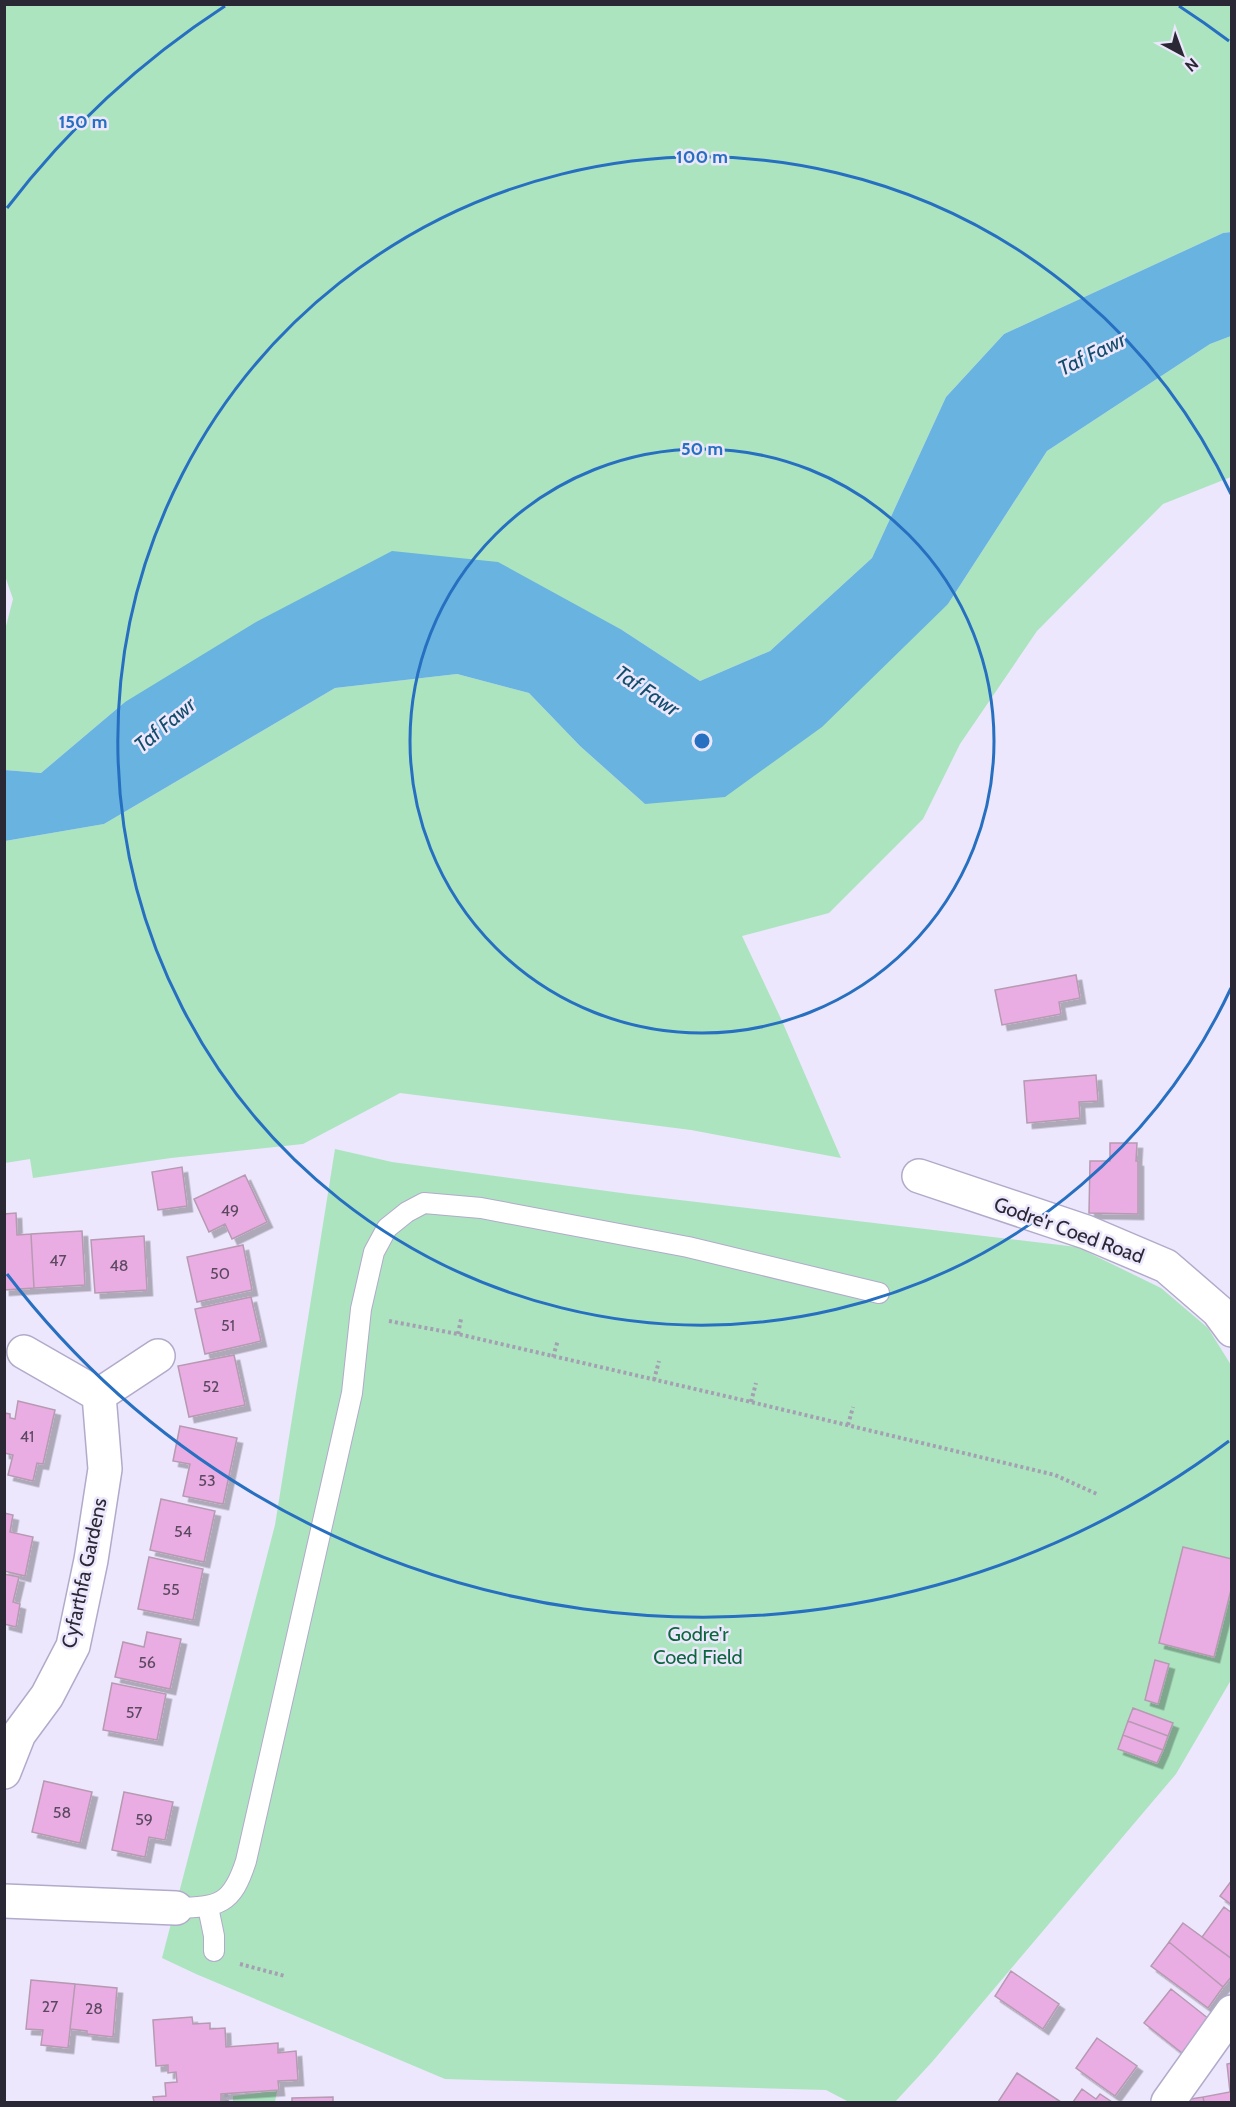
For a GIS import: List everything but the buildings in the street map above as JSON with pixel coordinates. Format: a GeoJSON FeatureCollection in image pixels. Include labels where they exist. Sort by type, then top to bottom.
{"type":"FeatureCollection","features":[{"type":"Feature","properties":{"kind":"street","name":"Godre'r Coed Road"},"geometry":{"type":"LineString","coordinates":[[919,1176],[1086,1232],[1166,1266],[1218,1311],[1232,1330]]}},
{"type":"Feature","properties":{"kind":"street"},"geometry":{"type":"LineString","coordinates":[[24,1352],[99,1395],[158,1356]]}},
{"type":"Feature","properties":{"kind":"street","name":"Cyfarthfa Gardens"},"geometry":{"type":"LineString","coordinates":[[4,1772],[19,1734],[47,1696],[73,1646],[92,1560],[105,1469],[99,1395]]}},
{"type":"Feature","properties":{"kind":"street"},"geometry":{"type":"LineString","coordinates":[[4,1900],[176,1908]]}},
{"type":"Feature","properties":{"kind":"street"},"geometry":{"type":"LineString","coordinates":[[1168,2103],[1232,2012]]}},
{"type":"Feature","properties":{"kind":"lane"},"geometry":{"type":"LineString","coordinates":[[176,1908],[208,1907],[224,1899],[239,1883],[246,1861],[352,1393],[361,1309],[374,1252],[387,1228],[407,1212],[424,1203],[482,1208],[688,1247],[879,1293]]}},
{"type":"Feature","properties":{"kind":"lane"},"geometry":{"type":"LineString","coordinates":[[208,1907],[214,1936],[214,1951]]}},
{"type":"Feature","properties":{"kind":"path"},"geometry":{"type":"LineString","coordinates":[[458,1335],[461,1319]]}},
{"type":"Feature","properties":{"kind":"path"},"geometry":{"type":"LineString","coordinates":[[384,1320],[751,1402],[1055,1475],[1099,1495]]}},
{"type":"Feature","properties":{"kind":"path"},"geometry":{"type":"LineString","coordinates":[[554,1357],[558,1340]]}},
{"type":"Feature","properties":{"kind":"path"},"geometry":{"type":"LineString","coordinates":[[654,1380],[658,1361]]}},
{"type":"Feature","properties":{"kind":"path"},"geometry":{"type":"LineString","coordinates":[[751,1402],[756,1383]]}},
{"type":"Feature","properties":{"kind":"path"},"geometry":{"type":"LineString","coordinates":[[848,1425],[853,1407]]}},
{"type":"Feature","properties":{"kind":"path"},"geometry":{"type":"LineString","coordinates":[[214,1951],[244,1965],[285,1976]]}},
{"type":"Feature","properties":{"kind":"path"},"geometry":{"type":"LineString","coordinates":[[226,2094],[227,2103]]}},
{"type":"Feature","properties":{"kind":"green space"},"geometry":{"type":"Polygon","coordinates":[[[5,5],[1231,5],[1231,232],[1223,233],[1004,334],[946,397],[872,558],[770,651],[700,681],[622,630],[125,702],[41,773],[5,770],[5,630],[13,599],[5,576],[5,5]]]}},
{"type":"Feature","properties":{"kind":"green space"},"geometry":{"type":"Polygon","coordinates":[[[1231,336],[1231,477],[1163,504],[1037,631],[960,744],[923,819],[829,913],[742,936],[782,1021],[841,1158],[691,1130],[400,1093],[303,1144],[171,1158],[33,1178],[30,1159],[5,1163],[5,841],[104,824],[335,688],[457,674],[529,693],[580,746],[645,804],[948,604],[1047,451],[1210,344],[1231,336]]]}},
{"type":"Feature","properties":{"kind":"green space","name":"Godre'r Coed Field"},"geometry":{"type":"Polygon","coordinates":[[[335,1149],[392,1162],[629,1194],[1077,1247],[1161,1288],[1208,1328],[1231,1365],[1231,1680],[1176,1774],[932,2062],[895,2102],[849,2102],[826,2090],[445,2079],[162,1958],[275,1525],[335,1149]]]}},
{"type":"Feature","properties":{"kind":"green space"},"geometry":{"type":"Polygon","coordinates":[[[277,2091],[275,2102],[233,2102],[233,2096],[277,2091]]]}},
{"type":"Feature","properties":{"kind":"water","name":"Taf Fawr"},"geometry":{"type":"Polygon","coordinates":[[[1231,232],[1231,336],[1210,344],[1047,451],[948,604],[822,727],[725,797],[645,804],[580,746],[529,693],[457,674],[335,688],[104,824],[5,841],[5,770],[41,773],[125,702],[256,622],[392,551],[498,562],[622,630],[700,681],[770,651],[872,558],[946,397],[1004,334],[1223,233],[1231,232]]]}}]}
